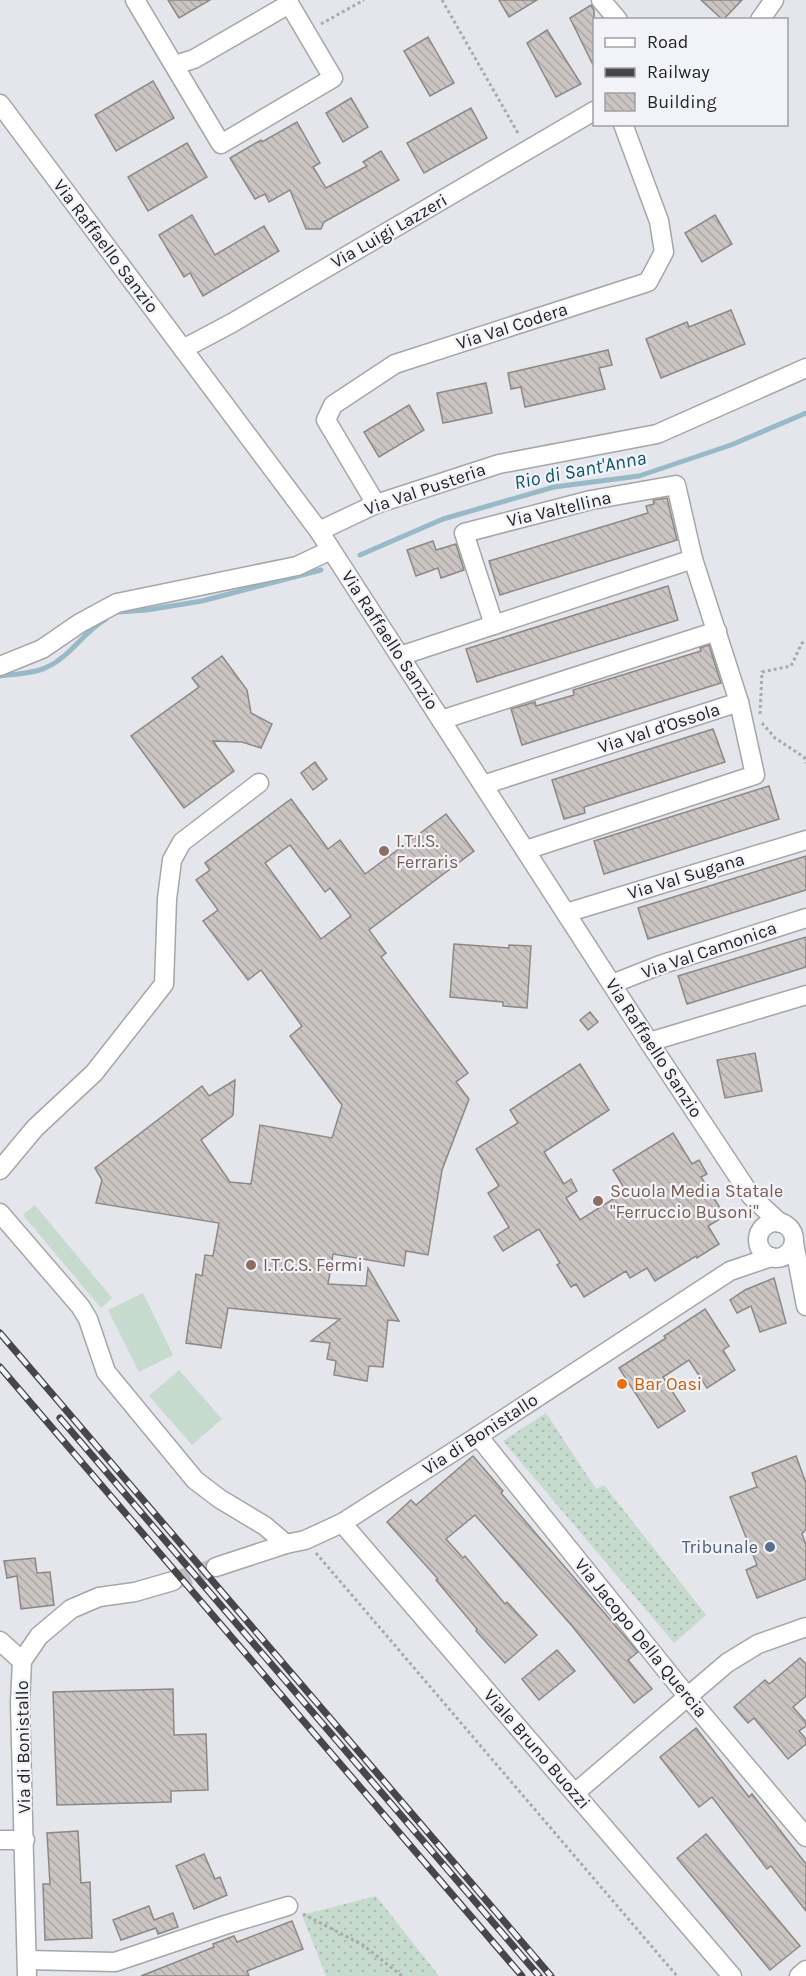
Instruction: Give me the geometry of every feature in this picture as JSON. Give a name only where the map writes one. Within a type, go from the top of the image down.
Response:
[{"type":"street","points":[[135,0],[221,144],[333,78],[288,2],[194,59],[175,65]]},
{"type":"street","points":[[601,0],[616,18]]},
{"type":"street","points":[[761,18],[774,0]]},
{"type":"street","name":"Via Raffaello Sanzio","points":[[0,104],[319,531],[751,1196],[793,1233],[804,1301]]},
{"type":"street","name":"Via Luigi Lazzeri","points":[[183,350],[593,112]]},
{"type":"street","name":"Via Val Codera","points":[[376,504],[326,420],[333,405],[394,364],[648,282],[664,252],[659,221],[624,126]]},
{"type":"street","name":"Via Val Pusteria","points":[[319,531],[376,504],[499,464],[657,434],[806,369]]},
{"type":"street","name":"Via Valtellina","points":[[494,626],[464,533],[591,500],[676,485],[693,559],[739,702]]},
{"type":"street","points":[[0,666],[42,649],[80,623],[117,603],[297,566],[332,550]]},
{"type":"street","points":[[400,656],[693,559]]},
{"type":"street","points":[[441,720],[717,631]]},
{"type":"street","name":"Via Val d'Ossola","points":[[483,785],[739,702],[755,775],[525,850]]},
{"type":"street","points":[[0,1170],[35,1128],[94,1073],[164,984],[167,899],[172,860],[182,842],[259,783]]},
{"type":"street","name":"Via Val Sugana","points":[[566,913],[806,840]]},
{"type":"street","name":"Via Val Camonica","points":[[612,984],[660,965],[806,918]]},
{"type":"street","points":[[649,1042],[806,995]]},
{"type":"street","name":"Via Raffaello Sanzio","points":[[751,1196],[760,1233],[760,1246],[775,1257],[804,1301]]},
{"type":"street","points":[[0,1213],[80,1306],[88,1319],[106,1372],[195,1480],[220,1499],[265,1526],[286,1544]]},
{"type":"street","points":[[760,1233],[769,1224],[780,1222]]},
{"type":"street","name":"Via di Bonistallo","points":[[730,1271],[760,1233]]},
{"type":"street","points":[[775,1257],[789,1252],[794,1243]]},
{"type":"street","name":"Via di Bonistallo","points":[[216,1567],[305,1540],[342,1523],[730,1271],[775,1257]]},
{"type":"street","name":"Via Jacopo Della Quercia","points":[[478,1436],[687,1696],[806,1837]]},
{"type":"street","name":"Viale Bruno Buozzi","points":[[342,1523],[732,1976]]},
{"type":"street","name":"Via di Bonistallo","points":[[27,1968],[20,1702],[22,1661],[39,1636],[71,1609],[99,1597],[135,1592],[173,1581]]},
{"type":"street","points":[[575,1793],[687,1696],[742,1653],[806,1627]]},
{"type":"street","points":[[0,1641],[22,1661]]},
{"type":"street","points":[[0,1840],[25,1840]]},
{"type":"street","points":[[27,1968],[115,1962],[288,1906]]},
{"type":"street","points":[[799,1976],[806,1970]]},
{"type":"path","points":[[319,25],[364,0]]},
{"type":"path","points":[[442,0],[527,150]]},
{"type":"path","points":[[806,641],[802,643],[791,666],[762,672],[760,721],[775,738],[804,757],[806,763]]},
{"type":"path","points":[[305,1540],[677,1976]]},
{"type":"path","points":[[288,1906],[363,1945],[402,1976]]},
{"type":"green space","points":[[35,1205],[112,1298],[101,1308],[23,1215]]},
{"type":"green space","points":[[143,1293],[173,1355],[139,1372],[108,1310]]},
{"type":"green space","points":[[179,1370],[222,1419],[192,1445],[149,1396]]},
{"type":"green space","points":[[546,1413],[596,1489],[604,1485],[706,1615],[674,1643],[503,1441]]},
{"type":"green space","points":[[376,1896],[439,1976],[326,1976],[302,1915]]},
{"type":"building","points":[[168,0],[210,0],[179,18]]},
{"type":"building","points":[[499,0],[537,0],[509,17]]},
{"type":"building","points":[[701,0],[742,0],[725,18],[721,18]]},
{"type":"building","points":[[591,5],[594,10],[593,65],[570,18]]},
{"type":"building","points":[[547,30],[581,84],[556,97],[527,43]]},
{"type":"building","points":[[428,37],[454,83],[430,96],[404,51]]},
{"type":"building","points":[[153,81],[174,118],[116,151],[95,115]]},
{"type":"building","points":[[351,98],[368,127],[343,142],[326,113]]},
{"type":"building","points":[[471,108],[487,138],[424,173],[407,143]]},
{"type":"building","points":[[297,122],[320,163],[313,167],[326,188],[367,166],[363,162],[381,151],[399,180],[324,222],[321,229],[306,229],[290,190],[269,202],[265,194],[255,199],[230,158]]},
{"type":"building","points":[[187,143],[207,177],[148,211],[128,177]]},
{"type":"building","points":[[192,215],[215,255],[264,226],[279,251],[203,296],[190,273],[184,277],[159,235]]},
{"type":"building","points":[[715,215],[732,244],[702,262],[685,233]]},
{"type":"building","points":[[731,310],[745,344],[661,378],[646,339],[687,322],[689,327]]},
{"type":"building","points":[[608,350],[612,365],[599,368],[605,389],[525,407],[521,387],[511,389],[508,373]]},
{"type":"building","points":[[486,383],[492,413],[443,423],[437,393]]},
{"type":"building","points":[[409,405],[424,430],[379,457],[364,432]]},
{"type":"building","points":[[667,498],[677,540],[500,595],[489,561],[648,513],[646,506],[654,504],[653,500]]},
{"type":"building","points":[[433,541],[436,550],[456,544],[464,570],[441,578],[438,568],[416,576],[407,550]]},
{"type":"building","points":[[668,586],[678,620],[477,682],[466,649]]},
{"type":"building","points":[[709,645],[721,683],[522,745],[511,709],[535,702],[536,706],[574,695],[573,690],[701,651],[700,648]]},
{"type":"building","points":[[222,656],[247,690],[251,713],[272,724],[261,748],[242,742],[213,741],[234,771],[184,808],[131,736],[199,687],[192,678]]},
{"type":"building","points":[[713,729],[725,762],[584,807],[585,813],[564,819],[552,780]]},
{"type":"building","points":[[315,762],[327,779],[313,790],[301,773]]},
{"type":"building","points":[[769,786],[779,819],[604,874],[594,841]]},
{"type":"building","points":[[291,799],[328,849],[340,840],[365,874],[446,814],[474,851],[369,930],[386,953],[381,957],[468,1073],[456,1082],[469,1099],[442,1170],[428,1255],[406,1251],[404,1266],[333,1254],[328,1284],[366,1286],[368,1268],[399,1321],[388,1320],[383,1367],[369,1366],[367,1381],[334,1375],[336,1361],[327,1359],[330,1343],[311,1341],[340,1319],[228,1308],[221,1348],[186,1343],[196,1274],[202,1276],[205,1255],[213,1256],[219,1223],[96,1203],[102,1180],[95,1168],[202,1086],[209,1096],[235,1080],[233,1115],[201,1140],[230,1182],[251,1184],[260,1125],[332,1138],[342,1105],[290,1036],[302,1026],[261,970],[248,980],[203,921],[218,910],[196,880],[210,870],[205,863]],"holes":[[[290,845],[325,892],[330,888],[351,916],[321,939],[265,863]]]},
{"type":"building","points":[[806,856],[806,890],[648,939],[638,908]]},
{"type":"building","points":[[806,937],[806,967],[687,1004],[678,976]]},
{"type":"building","points":[[454,944],[509,948],[509,945],[531,946],[527,1008],[503,1006],[503,1002],[450,997]]},
{"type":"building","points":[[590,1012],[598,1022],[588,1030],[580,1020]]},
{"type":"building","points":[[755,1053],[762,1091],[725,1098],[717,1060]]},
{"type":"building","points":[[580,1064],[609,1110],[544,1152],[564,1184],[571,1179],[577,1191],[566,1198],[580,1220],[626,1191],[613,1170],[673,1133],[692,1164],[699,1160],[707,1174],[701,1177],[725,1216],[708,1226],[719,1244],[697,1258],[696,1256],[655,1281],[647,1268],[630,1278],[626,1271],[584,1297],[576,1284],[571,1287],[557,1265],[560,1263],[539,1229],[503,1251],[494,1237],[509,1227],[488,1193],[499,1186],[476,1149],[518,1123],[510,1110]]},
{"type":"building","points":[[774,1278],[786,1323],[760,1332],[751,1306],[737,1313],[730,1300],[745,1290]]},
{"type":"building","points":[[705,1309],[729,1346],[723,1350],[735,1370],[707,1388],[689,1360],[663,1377],[685,1411],[658,1428],[619,1368],[666,1338],[664,1336]]},
{"type":"building","points":[[473,1456],[503,1491],[501,1493],[638,1652],[628,1660],[652,1689],[634,1703],[572,1626],[475,1515],[446,1539],[463,1558],[465,1556],[505,1604],[507,1602],[537,1635],[505,1663],[476,1631],[477,1629],[436,1580],[438,1579],[387,1522],[411,1500],[416,1505]]},
{"type":"building","points":[[796,1456],[806,1483],[806,1529],[802,1534],[806,1545],[806,1579],[757,1598],[746,1570],[757,1565],[730,1497],[757,1487],[752,1473]]},
{"type":"building","points":[[35,1558],[37,1573],[50,1572],[54,1605],[21,1609],[17,1576],[7,1578],[4,1561]]},
{"type":"building","points":[[557,1650],[575,1671],[539,1700],[522,1679]]},
{"type":"building","points":[[800,1658],[806,1664],[806,1696],[793,1707],[806,1722],[806,1726],[799,1731],[806,1739],[806,1744],[788,1759],[754,1718],[748,1723],[734,1707],[765,1680],[769,1684]]},
{"type":"building","points":[[173,1689],[174,1735],[206,1734],[208,1790],[171,1791],[171,1802],[57,1805],[53,1692]]},
{"type":"building","points":[[696,1728],[749,1797],[752,1794],[806,1864],[806,1911],[771,1866],[767,1869],[712,1797],[699,1807],[660,1757]]},
{"type":"building","points":[[78,1831],[81,1883],[90,1882],[92,1938],[45,1940],[43,1884],[50,1884],[47,1833]]},
{"type":"building","points":[[706,1834],[800,1946],[770,1970],[677,1858]]},
{"type":"building","points":[[204,1854],[215,1879],[220,1877],[227,1895],[194,1909],[176,1866]]},
{"type":"building","points":[[149,1906],[154,1920],[173,1913],[178,1927],[158,1934],[156,1928],[121,1940],[113,1920]]},
{"type":"building","points":[[292,1921],[303,1949],[247,1971],[249,1976],[141,1976],[214,1947],[213,1944],[234,1936],[237,1942]]},
{"type":"waterway","name":"Rio di Sant'Anna","points":[[360,555],[443,519],[554,487],[639,476],[731,445],[806,413]]},
{"type":"waterway","name":"Rio di Sant'Anna","points":[[119,612],[202,601],[321,570]]},
{"type":"waterway","name":"Rio di Sant'Anna","points":[[0,676],[36,671],[55,663],[106,619]]},
{"type":"tunnel","points":[[173,1581],[216,1567]]},
{"type":"railway","points":[[0,1333],[551,1976]]},
{"type":"railway","points":[[0,1367],[522,1976]]},
{"type":"railway","points":[[60,1418],[539,1976]]},
{"type":"place","name":"I.T.I.S. Ferraris","points":[[384,851]]},
{"type":"place","name":"Scuola Media Statale \"Ferruccio Busoni\"","points":[[598,1201]]},
{"type":"place","name":"I.T.C.S. Fermi","points":[[251,1265]]},
{"type":"place","name":"Bar Oasi","points":[[622,1384]]},
{"type":"place","name":"Tribunale","points":[[770,1547]]}]
